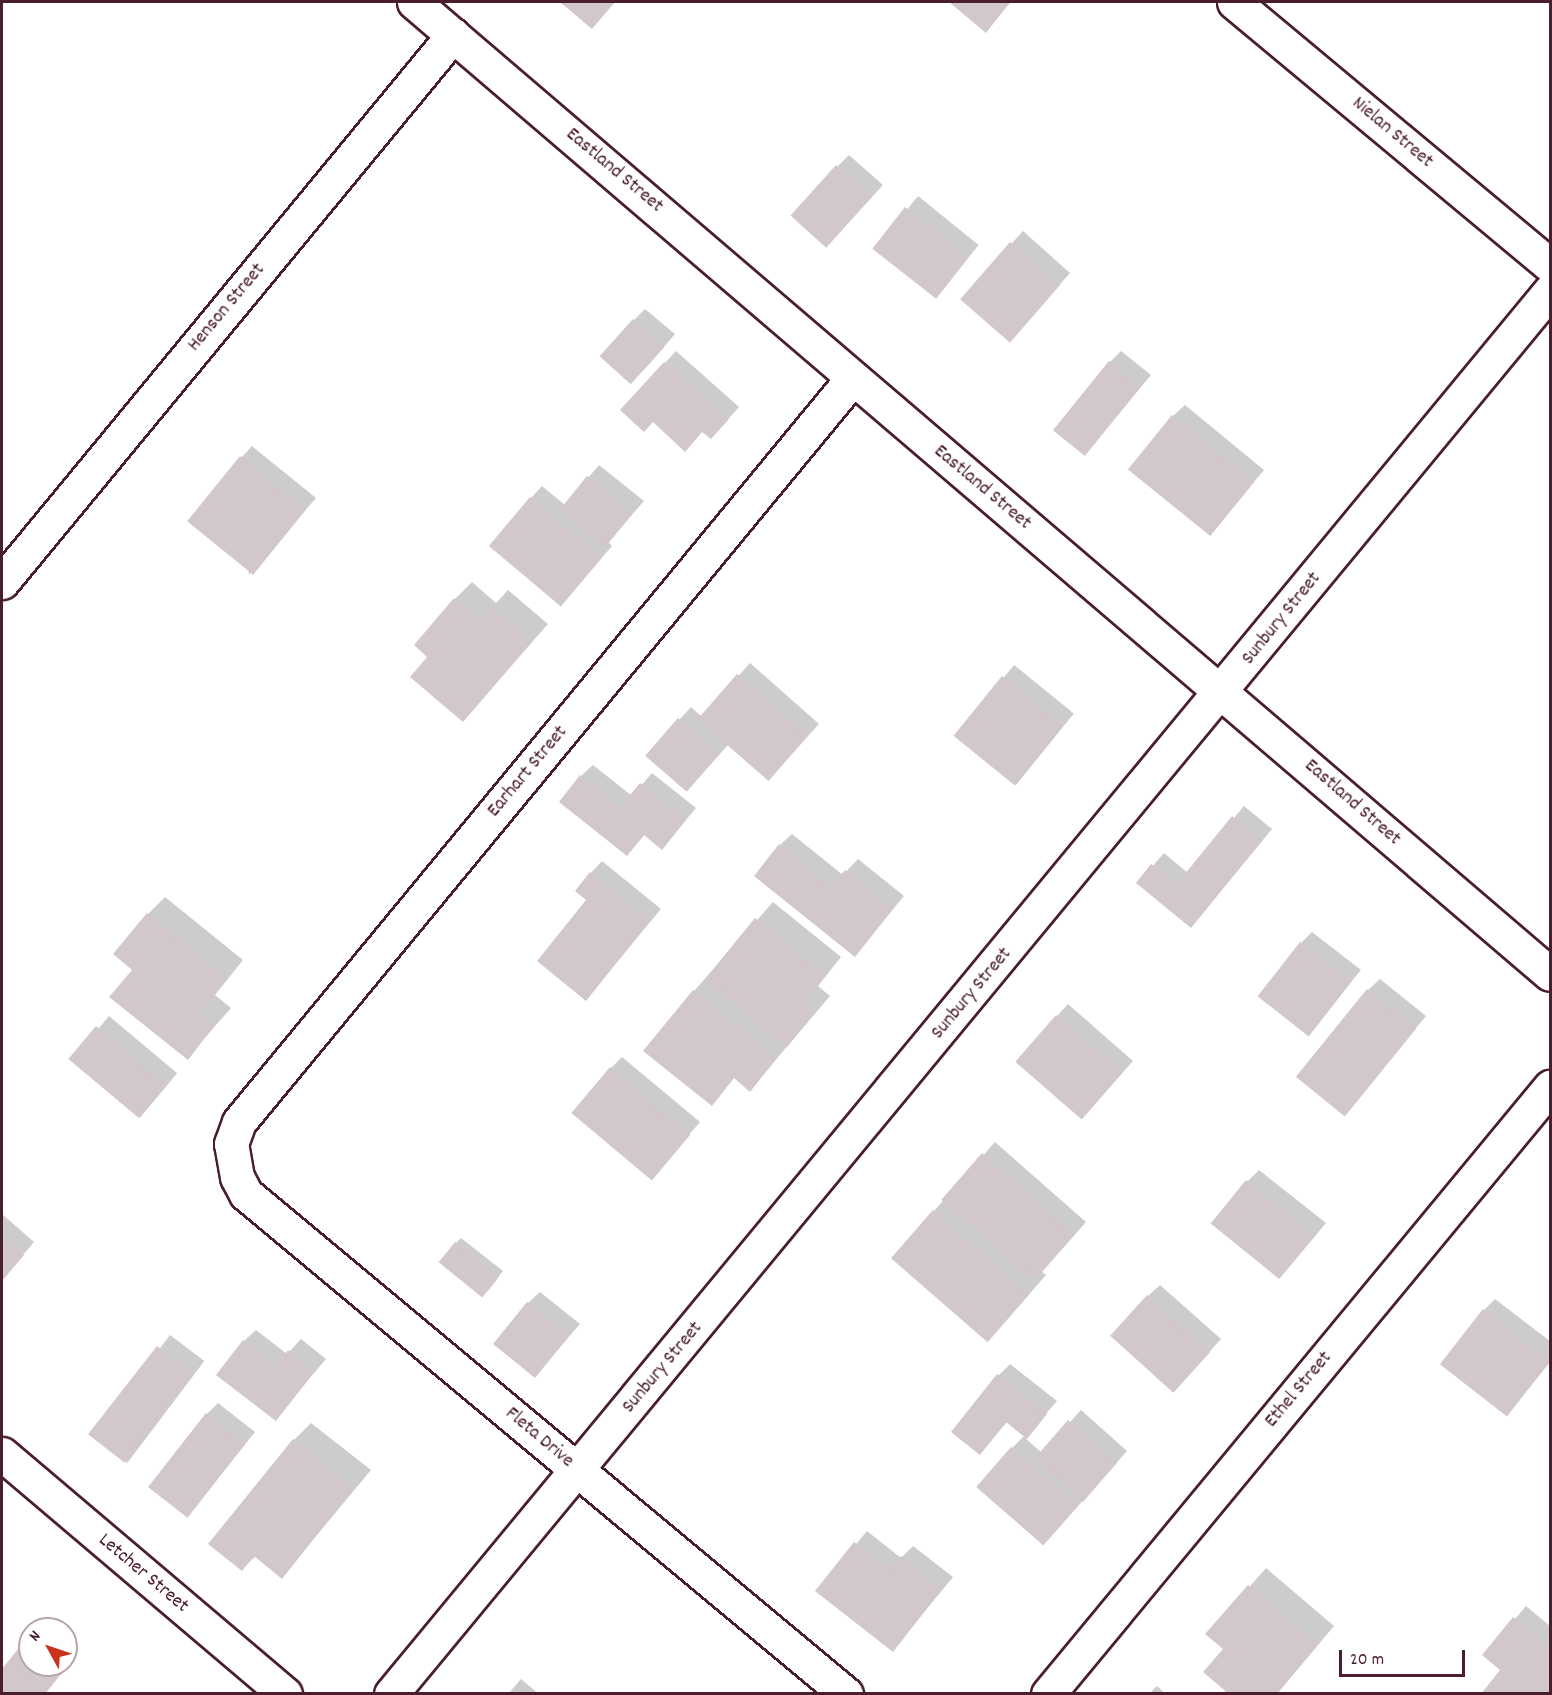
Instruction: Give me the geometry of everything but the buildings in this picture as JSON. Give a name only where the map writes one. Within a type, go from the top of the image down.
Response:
[{"type":"street","name":"Eastland Street","points":[[414,2],[698,242],[852,379],[1551,974]]},
{"type":"street","name":"Nielan Street","points":[[1234,2],[1551,265]]},
{"type":"street","name":"Henson Street","points":[[2,582],[453,35]]},
{"type":"street","name":"Sunbury Street","points":[[392,1694],[1551,291]]},
{"type":"street","name":"Earhart Street","points":[[237,1177],[231,1144],[239,1122],[852,379]]},
{"type":"street","name":"Ethel Street","points":[[1048,1694],[1551,1087]]},
{"type":"street","name":"Fleta Drive","points":[[237,1177],[246,1194],[846,1694]]},
{"type":"street","name":"Letcher Street","points":[[2,1454],[285,1694]]}]
